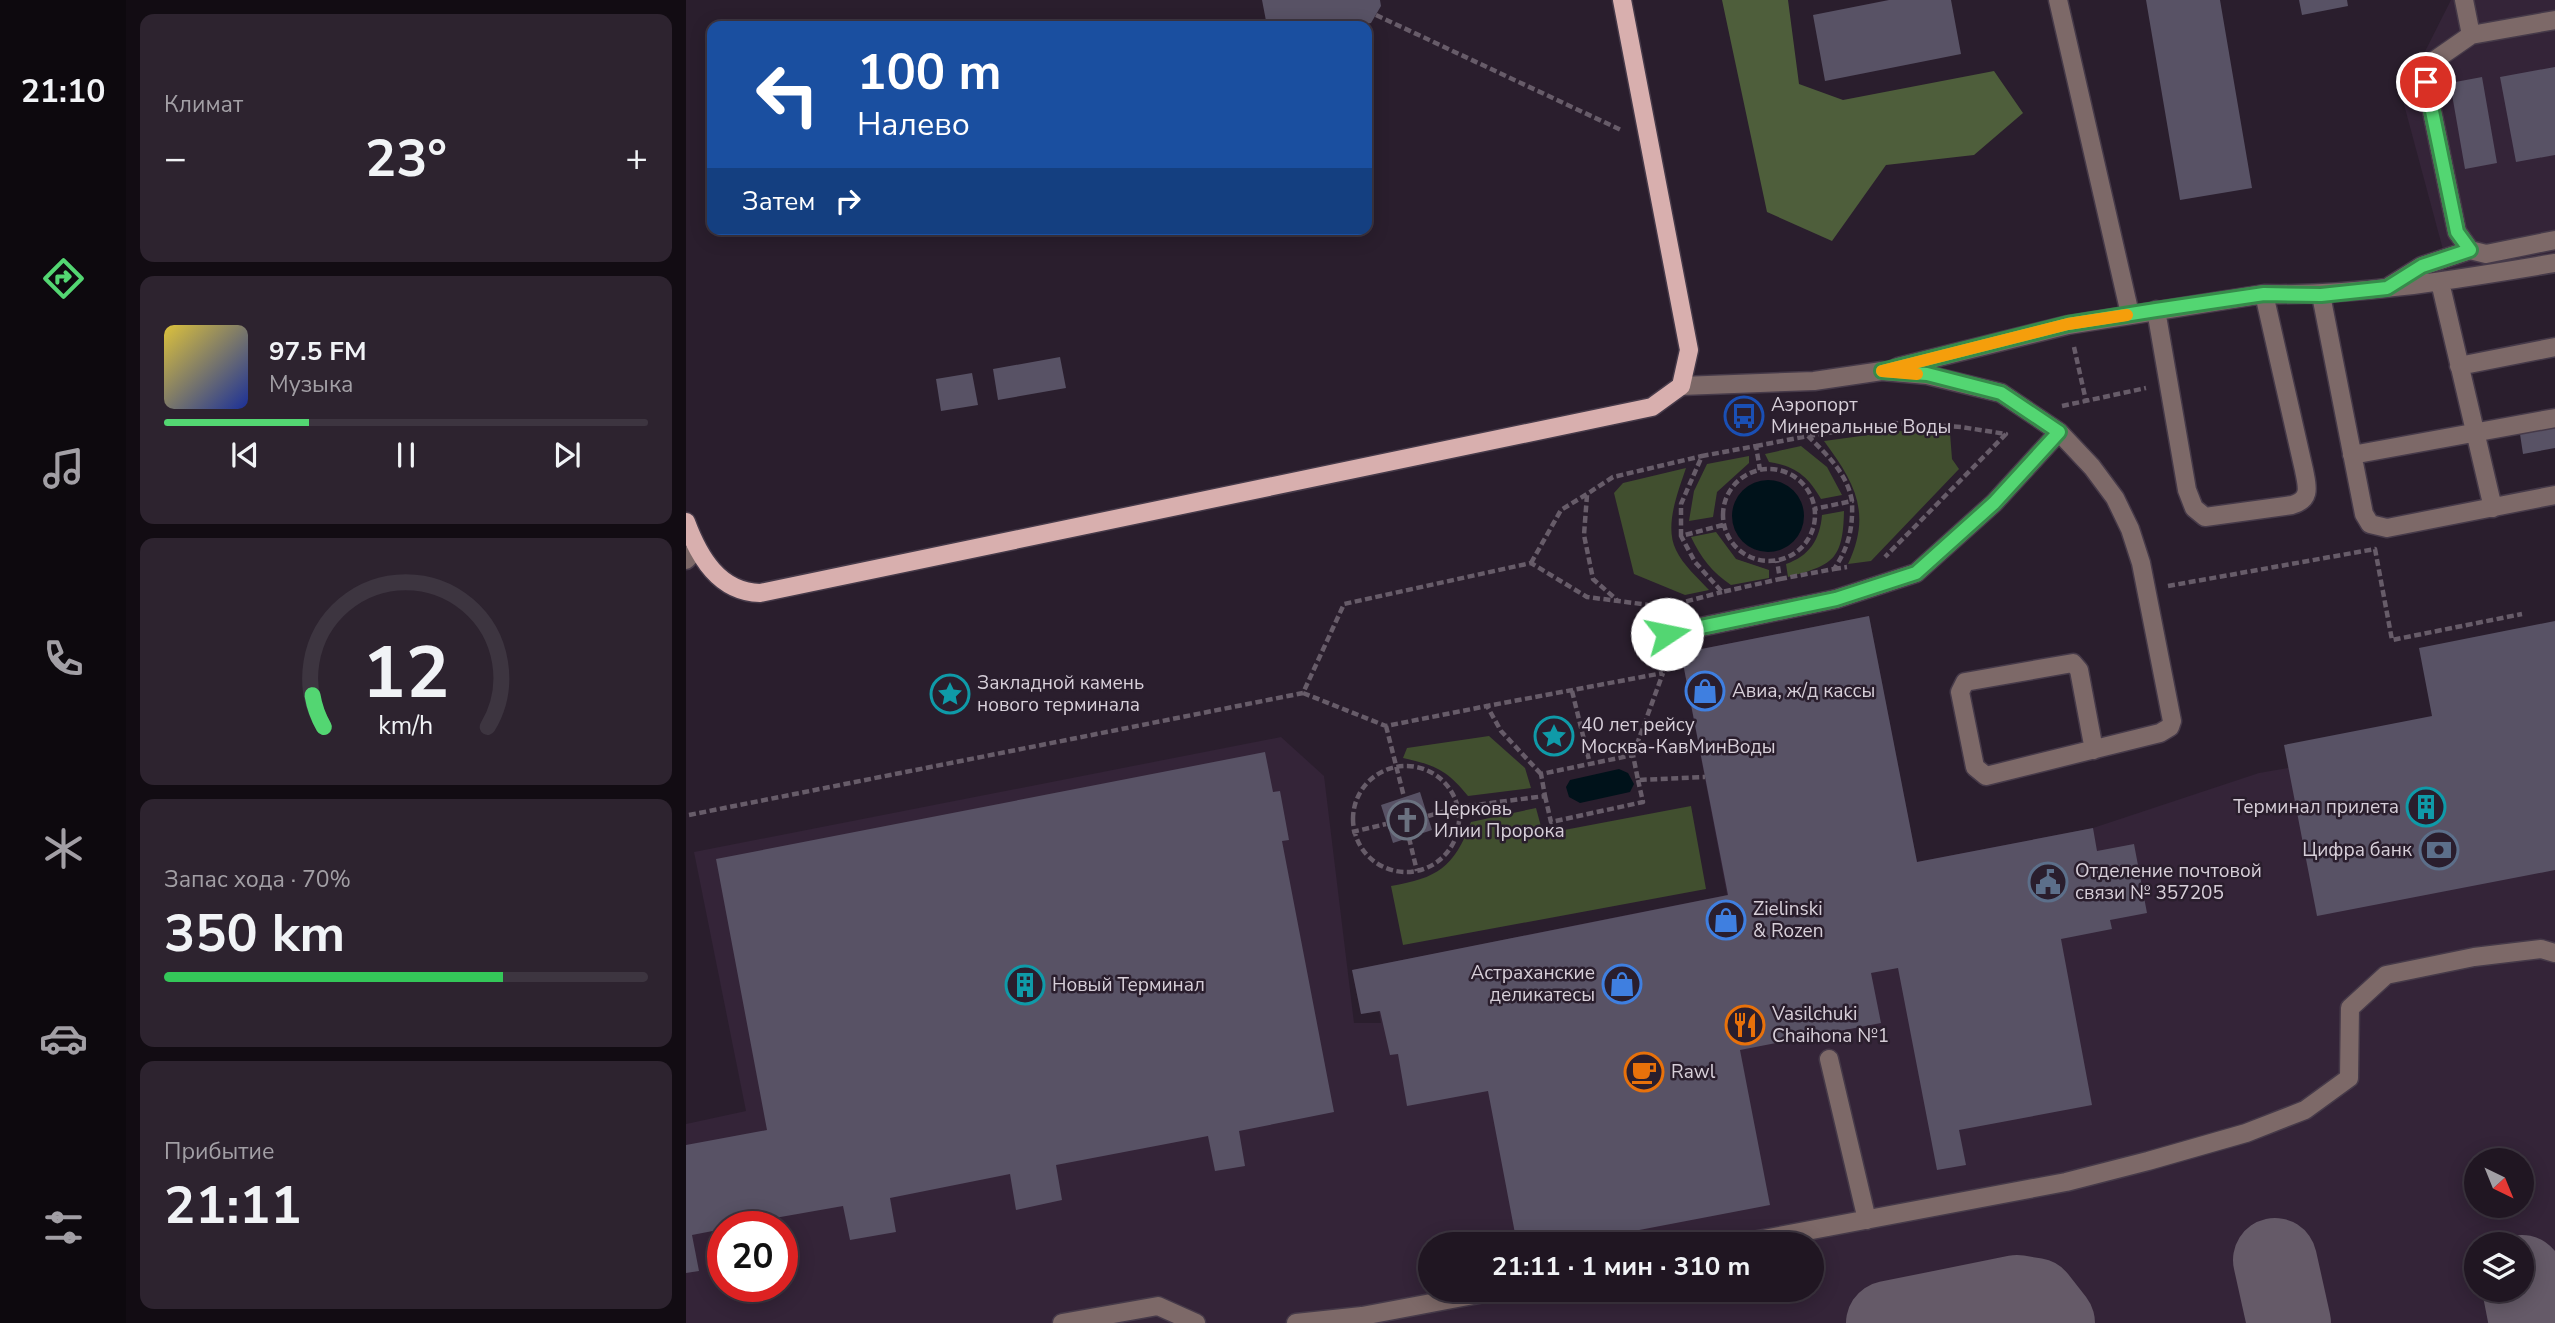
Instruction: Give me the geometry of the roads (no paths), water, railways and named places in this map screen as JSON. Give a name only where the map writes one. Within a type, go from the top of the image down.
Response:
[{"type":"main road","points":[[686,522],[691,555],[733,589],[760,593],[1652,407],[1681,386],[1688,368],[1688,331],[1622,0]]},
{"type":"lane","points":[[2058,0],[2130,314]]},
{"type":"lane","points":[[2464,0],[2471,35]]},
{"type":"lane","points":[[2470,250],[2457,232],[2426,82],[2435,60],[2471,35],[2555,20]]},
{"type":"lane","points":[[2387,288],[2422,266],[2470,250],[2486,254],[2555,240]]},
{"type":"lane","points":[[1681,386],[1814,381],[1882,371],[2068,324],[2130,314],[2264,294],[2321,295],[2440,282],[2555,263]]},
{"type":"lane","points":[[2440,282],[2473,433],[2493,508]]},
{"type":"lane","points":[[2156,310],[2189,497],[2199,514],[2205,517],[2292,505],[2304,500],[2308,491],[2264,294]]},
{"type":"lane","points":[[2321,295],[2364,514],[2377,527],[2387,528],[2555,495]]},
{"type":"lane","points":[[2459,366],[2555,347]]},
{"type":"lane","points":[[1882,371],[1927,374],[2001,393],[2059,432],[2092,467],[2115,498],[2130,530],[2147,590],[2172,721],[2170,727],[2160,733],[2094,750],[1982,775],[1975,767],[1960,688],[1970,681],[2069,662],[2075,664],[2079,670],[2094,750]]},
{"type":"lane","points":[[2351,455],[2555,418]]},
{"type":"lane","points":[[1667,634],[1836,599],[1916,573],[1994,503],[2059,432]]},
{"type":"lane","points":[[1802,1232],[2077,1179],[2246,1133],[2294,1115],[2349,1078],[2350,1008],[2386,975],[2474,957],[2550,949]]},
{"type":"lane","points":[[1829,1059],[1867,1220]]},
{"type":"lane","points":[[1296,1323],[1362,1316],[1436,1302]]},
{"type":"lane","points":[[1062,1323],[1158,1306],[1196,1323]]},
{"type":"place","name":"Аэропорт Минеральные Воды","points":[[1744,416]]},
{"type":"place","name":"Авиа, ж/д кассы","points":[[1705,691]]},
{"type":"place","name":"Закладной камень нового терминала","points":[[950,694]]},
{"type":"place","name":"40 лет рейсу Москва-КавМинВоды","points":[[1554,736]]},
{"type":"place","name":"Терминал прилета","points":[[2426,807]]},
{"type":"place","name":"Церковь Илии Пророка","points":[[1407,820]]},
{"type":"place","name":"Цифра банк","points":[[2439,850]]},
{"type":"place","name":"Отделение почтовой связи № 357205","points":[[2048,882]]},
{"type":"place","name":"Zielinski & Rozen","points":[[1726,920]]},
{"type":"place","name":"Астраханские деликатесы","points":[[1622,984]]},
{"type":"place","name":"Новый Терминал","points":[[1025,985]]},
{"type":"place","name":"Vasilchuki Chaihona №1","points":[[1745,1025]]},
{"type":"place","name":"Rawl","points":[[1644,1072]]}]
